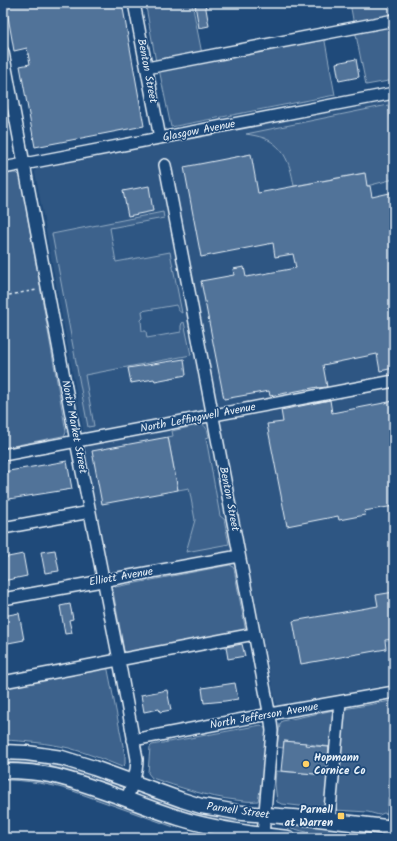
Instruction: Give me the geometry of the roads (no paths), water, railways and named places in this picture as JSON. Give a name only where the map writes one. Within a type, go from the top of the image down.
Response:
[{"type":"main road","points":[[3,752],[27,753],[62,758],[133,782]]},
{"type":"main road","points":[[3,771],[33,772],[54,776],[87,785],[126,800]]},
{"type":"main road","name":"Parnell Street","points":[[133,782],[182,800],[220,810],[329,820],[393,831]]},
{"type":"main road","name":"Parnell Street","points":[[126,800],[181,819],[207,826],[288,838]]},
{"type":"street","name":"Benton Street","points":[[134,3],[160,138]]},
{"type":"street","points":[[147,68],[394,20]]},
{"type":"street","name":"North Market Street","points":[[3,52],[133,740],[137,765],[133,782],[126,800]]},
{"type":"street","name":"Glasgow Avenue","points":[[3,168],[394,93]]},
{"type":"street","name":"Benton Street","points":[[165,165],[270,714],[272,731],[263,835]]},
{"type":"street","name":"North Leffingwell Avenue","points":[[3,455],[394,381]]},
{"type":"street","points":[[3,528],[90,512]]},
{"type":"street","name":"Elliott Avenue","points":[[3,599],[239,556]]},
{"type":"street","points":[[3,682],[254,634]]},
{"type":"street","name":"North Jefferson Avenue","points":[[133,740],[394,692]]},
{"type":"street","points":[[329,820],[340,702]]},
{"type":"street","points":[[393,831],[394,813]]},
{"type":"place","name":"Hopmann Cornice Co","points":[[306,764]]},
{"type":"place","name":"Parnell at Warren","points":[[341,816]]}]
